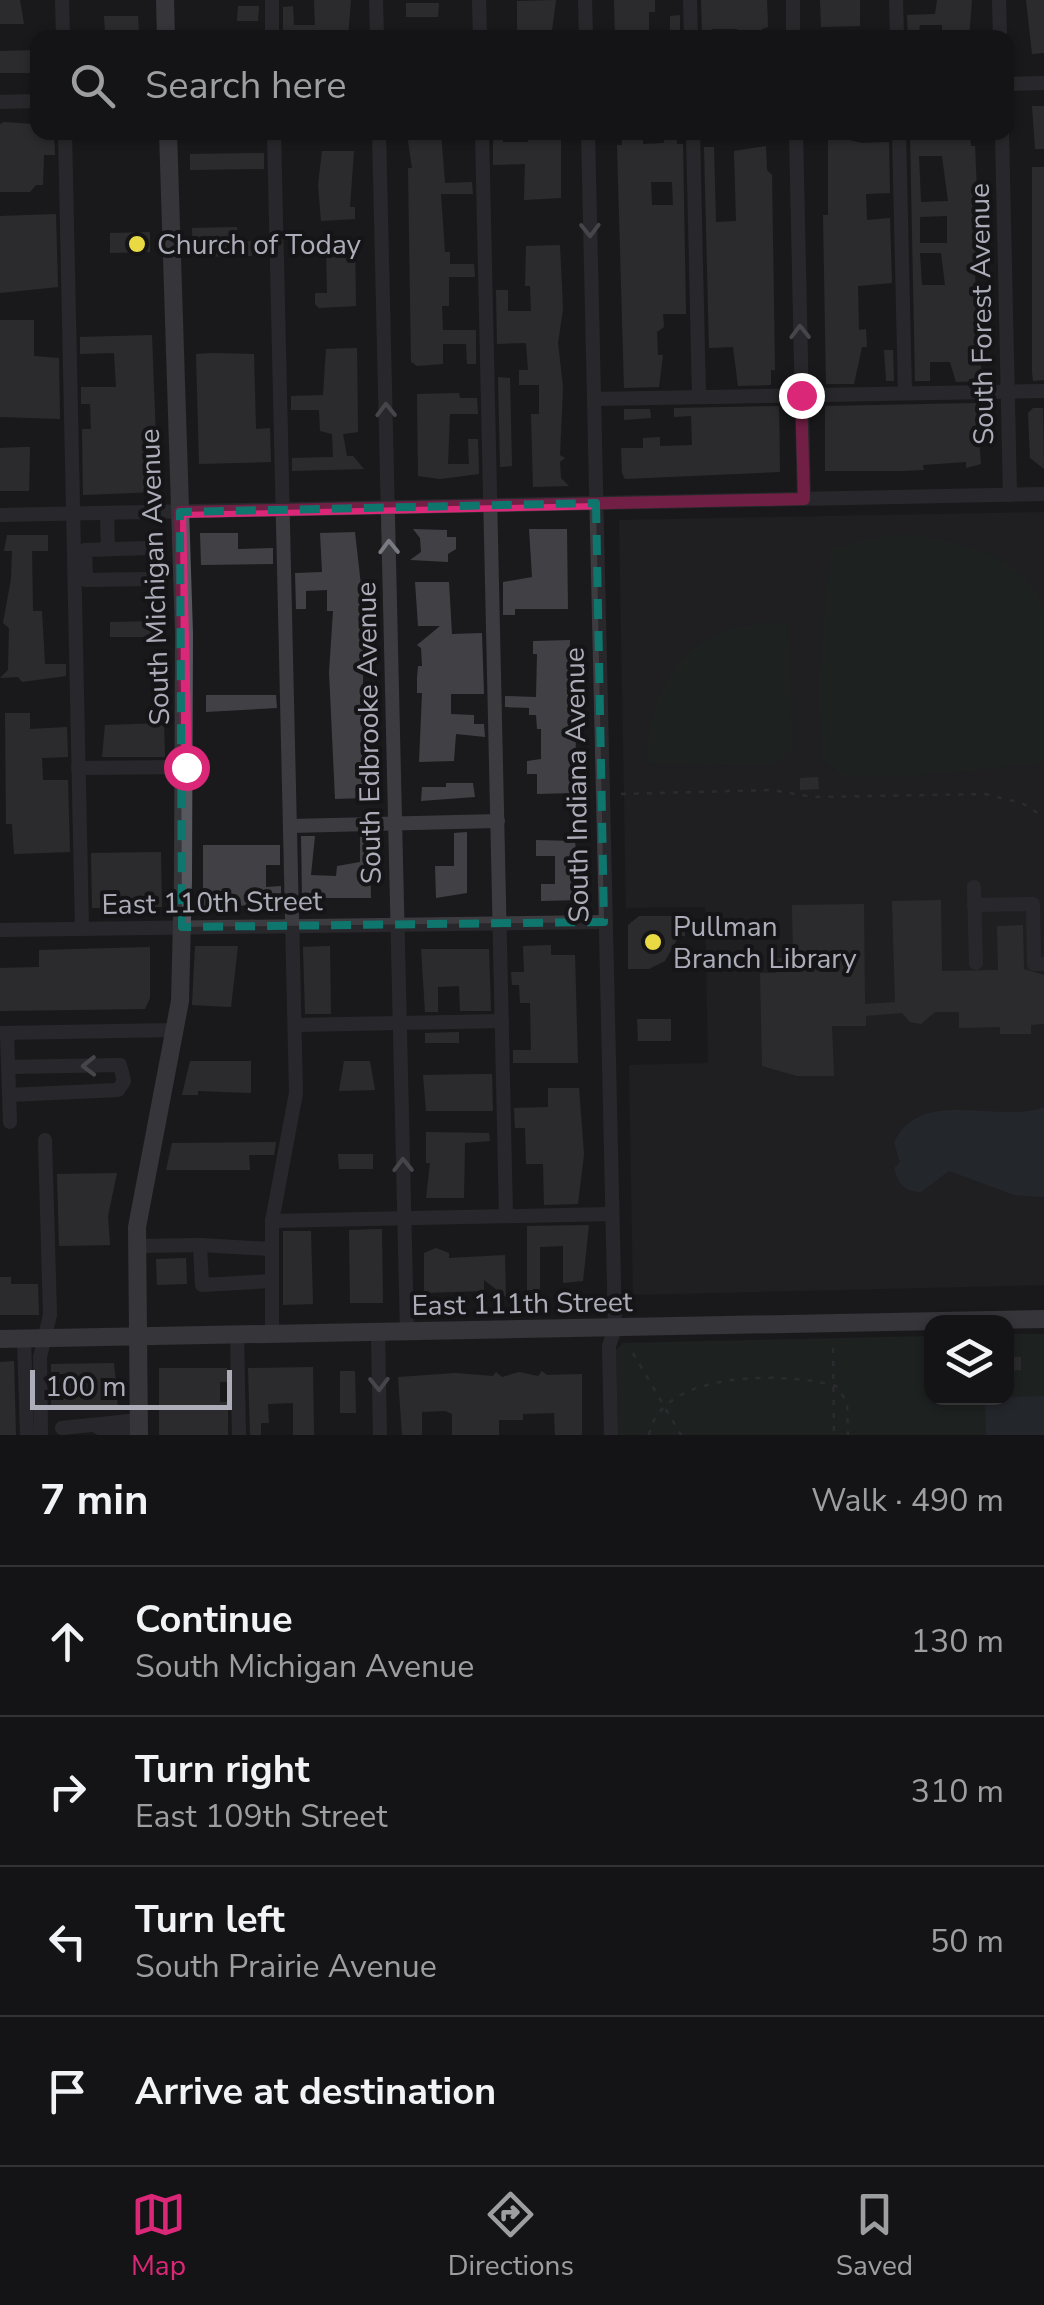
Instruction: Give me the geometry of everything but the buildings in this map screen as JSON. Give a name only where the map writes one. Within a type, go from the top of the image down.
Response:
[{"type":"main road","points":[[165,0],[166,30]]},
{"type":"main road","name":"South Michigan Avenue","points":[[139,1429],[140,1198],[176,1030],[186,767],[168,140]]},
{"type":"main road","name":"East 111th Street","points":[[0,1339],[1044,1319]]},
{"type":"street","points":[[62,0],[63,30]]},
{"type":"street","points":[[272,0],[272,30]]},
{"type":"street","points":[[376,0],[377,30]]},
{"type":"street","points":[[479,0],[480,30]]},
{"type":"street","points":[[586,0],[586,30]]},
{"type":"street","points":[[690,0],[691,30]]},
{"type":"street","points":[[792,0],[793,30]]},
{"type":"street","points":[[896,0],[897,30]]},
{"type":"street","points":[[999,0],[1000,30]]},
{"type":"street","points":[[1014,84],[1044,83]]},
{"type":"street","points":[[0,102],[30,101]]},
{"type":"street","points":[[65,140],[82,928]]},
{"type":"street","points":[[272,1334],[272,1221],[296,1093],[274,140]]},
{"type":"street","name":"South Edbrooke Avenue","points":[[379,140],[407,1332]]},
{"type":"street","points":[[482,140],[506,1216]]},
{"type":"street","name":"South Indiana Avenue","points":[[588,140],[615,1328],[609,1346],[611,1435]]},
{"type":"street","points":[[693,140],[699,397]]},
{"type":"street","points":[[796,140],[804,499]]},
{"type":"street","points":[[899,140],[905,393]]},
{"type":"street","name":"South Forest Avenue","points":[[1002,140],[1010,495]]},
{"type":"street","points":[[594,399],[1044,391]]},
{"type":"street","points":[[0,515],[1044,494]]},
{"type":"street","points":[[108,513],[108,549]]},
{"type":"street","points":[[147,579],[86,580],[85,550],[148,548]]},
{"type":"street","points":[[78,768],[186,767]]},
{"type":"street","points":[[290,826],[498,822]]},
{"type":"street","points":[[974,888],[976,964]]},
{"type":"street","points":[[974,905],[1033,904],[1034,964],[1044,964]]},
{"type":"street","name":"East 110th Street","points":[[0,930],[604,922]]},
{"type":"street","points":[[295,1025],[502,1020]]},
{"type":"street","points":[[10,1122],[3,1033],[176,1030]]},
{"type":"street","points":[[8,1067],[120,1065],[124,1081],[118,1090],[9,1095]]},
{"type":"street","points":[[41,1435],[40,1357],[50,1315],[45,1140]]},
{"type":"street","points":[[272,1221],[612,1214]]},
{"type":"street","points":[[200,1245],[202,1285],[272,1281]]},
{"type":"street","points":[[137,1246],[271,1250]]},
{"type":"street","points":[[378,1333],[380,1435]]},
{"type":"street","points":[[237,1335],[239,1435]]},
{"type":"street","points":[[24,1339],[27,1435]]},
{"type":"street","points":[[62,1428],[98,1427],[105,1422],[139,1429]]},
{"type":"path","points":[[621,794],[772,790],[813,797],[986,794],[1022,803],[1044,817]]},
{"type":"path","points":[[832,1348],[834,1435]]},
{"type":"path","points":[[632,1353],[681,1435]]},
{"type":"path","points":[[649,1435],[656,1414],[718,1379],[833,1384],[846,1397],[848,1435]]},
{"type":"highlighted area","points":[[596,503],[604,922],[182,927],[180,512]]},
{"type":"shaded area","points":[[1044,512],[1044,1285],[633,1295],[629,1065],[708,1063],[705,907],[626,908],[619,520]]},
{"type":"shaded area","points":[[885,535],[930,538],[980,551],[1023,576],[1037,594],[1044,616],[1044,763],[912,776],[843,776],[821,758],[819,679],[831,548]]},
{"type":"shaded area","points":[[766,622],[787,623],[793,747],[775,765],[646,763],[655,709],[676,667],[692,650],[713,637]]},
{"type":"shaded area","points":[[1044,1107],[1044,1197],[1014,1195],[949,1171],[921,1192],[906,1188],[898,1178],[894,1168],[900,1162],[894,1143],[906,1126],[922,1115]]},
{"type":"shaded area","points":[[1014,1334],[1044,1334],[1044,1435],[618,1435],[616,1350],[623,1343],[924,1336],[924,1405],[1014,1405]]},
{"type":"shaded area","points":[[1044,1396],[1044,1435],[986,1435],[985,1405],[1014,1405],[1014,1397]]},
{"type":"place","name":"Church of Today","points":[[137,244]]},
{"type":"place","name":"Pullman Branch Library","points":[[653,942]]},
{"type":"route","points":[[186,767],[180,512],[804,499],[801,395]]}]
